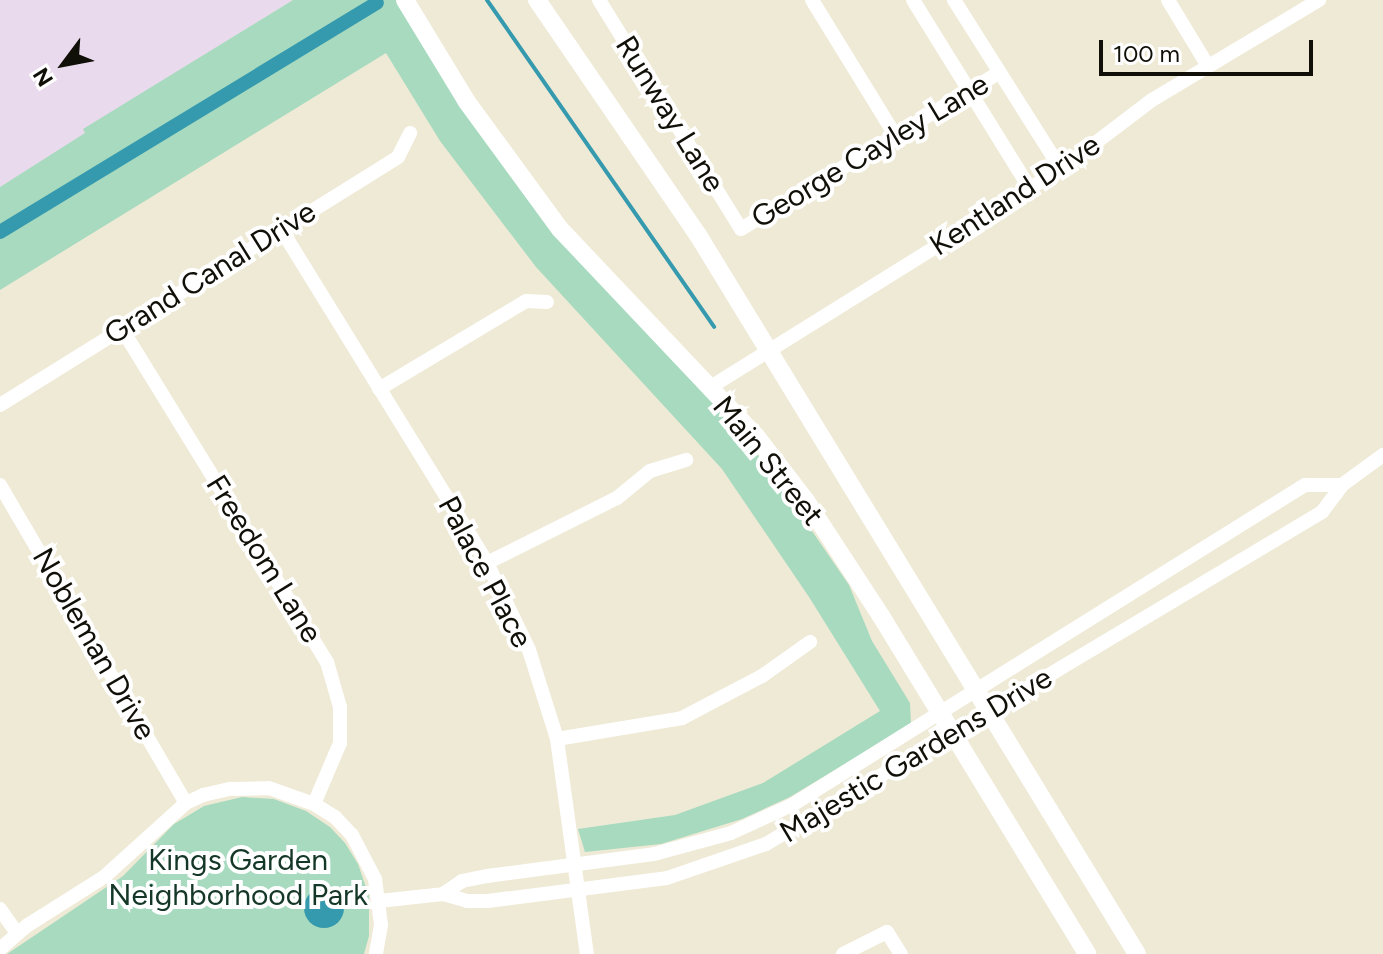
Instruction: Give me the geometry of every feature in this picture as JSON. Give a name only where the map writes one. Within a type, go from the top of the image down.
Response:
[{"type":"main road","name":"Main Street","points":[[405,0],[467,102],[560,229],[756,436],[806,501],[940,712],[1087,954]]},
{"type":"main road","name":"Main Street","points":[[537,0],[698,235],[1137,954]]},
{"type":"street","name":"Runway Lane","points":[[599,0],[741,229]]},
{"type":"street","points":[[812,0],[895,135]]},
{"type":"street","points":[[913,0],[1030,189]]},
{"type":"street","points":[[954,0],[1061,169]]},
{"type":"street","points":[[1168,0],[1208,66]]},
{"type":"street","name":"Kentland Drive","points":[[709,388],[1061,169],[1147,103],[1319,0]]},
{"type":"street","name":"George Cayley Lane","points":[[741,229],[999,73]]},
{"type":"street","name":"Grand Canal Drive","points":[[0,405],[398,157],[410,133]]},
{"type":"street","name":"Palace Place","points":[[281,229],[487,563],[529,650],[557,739],[587,954]]},
{"type":"street","points":[[379,389],[526,301],[547,302]]},
{"type":"street","name":"Freedom Lane","points":[[122,329],[327,662],[340,707],[340,743],[314,804]]},
{"type":"street","name":"Majestic Gardens Drive","points":[[379,901],[443,894],[467,901],[488,901],[667,878],[766,844],[1322,512],[1342,485],[1383,455]]},
{"type":"street","points":[[487,563],[617,498],[650,471],[686,460]]},
{"type":"street","name":"Nobleman Drive","points":[[0,485],[186,803]]},
{"type":"street","name":"Majestic Gardens Drive","points":[[443,894],[462,881],[654,854],[731,833],[792,805],[1305,485],[1342,485]]},
{"type":"street","points":[[1170,569],[1185,594]]},
{"type":"street","points":[[557,739],[682,718],[762,676],[810,642]]},
{"type":"street","points":[[0,949],[17,933],[104,877],[186,803],[203,795],[230,789],[269,788],[314,804],[335,817],[352,835],[375,879],[381,925],[376,954]]},
{"type":"street","points":[[0,909],[17,933]]},
{"type":"street","points":[[843,954],[887,932],[901,954]]},
{"type":"shaded area","points":[[0,0],[293,0],[84,129],[86,133],[0,187]]},
{"type":"green space","points":[[293,0],[398,0],[474,121],[728,416],[775,477],[849,585],[872,641],[910,703],[911,724],[790,797],[742,819],[661,844],[585,852],[578,829],[675,815],[763,783],[880,711],[809,597],[722,469],[536,267],[440,141],[386,53],[0,290],[0,187],[85,133],[83,129]]},
{"type":"green space","name":"Kings Garden Neighborhood Park","points":[[242,797],[274,799],[306,811],[330,827],[345,843],[358,864],[369,896],[369,936],[364,954],[7,954],[123,876],[174,824],[204,806]]},
{"type":"water","points":[[324,888],[338,894],[344,908],[338,922],[324,928],[310,922],[304,908],[310,894]]},
{"type":"waterway","points":[[487,0],[714,327]]},
{"type":"waterway","points":[[0,232],[377,3]]}]
